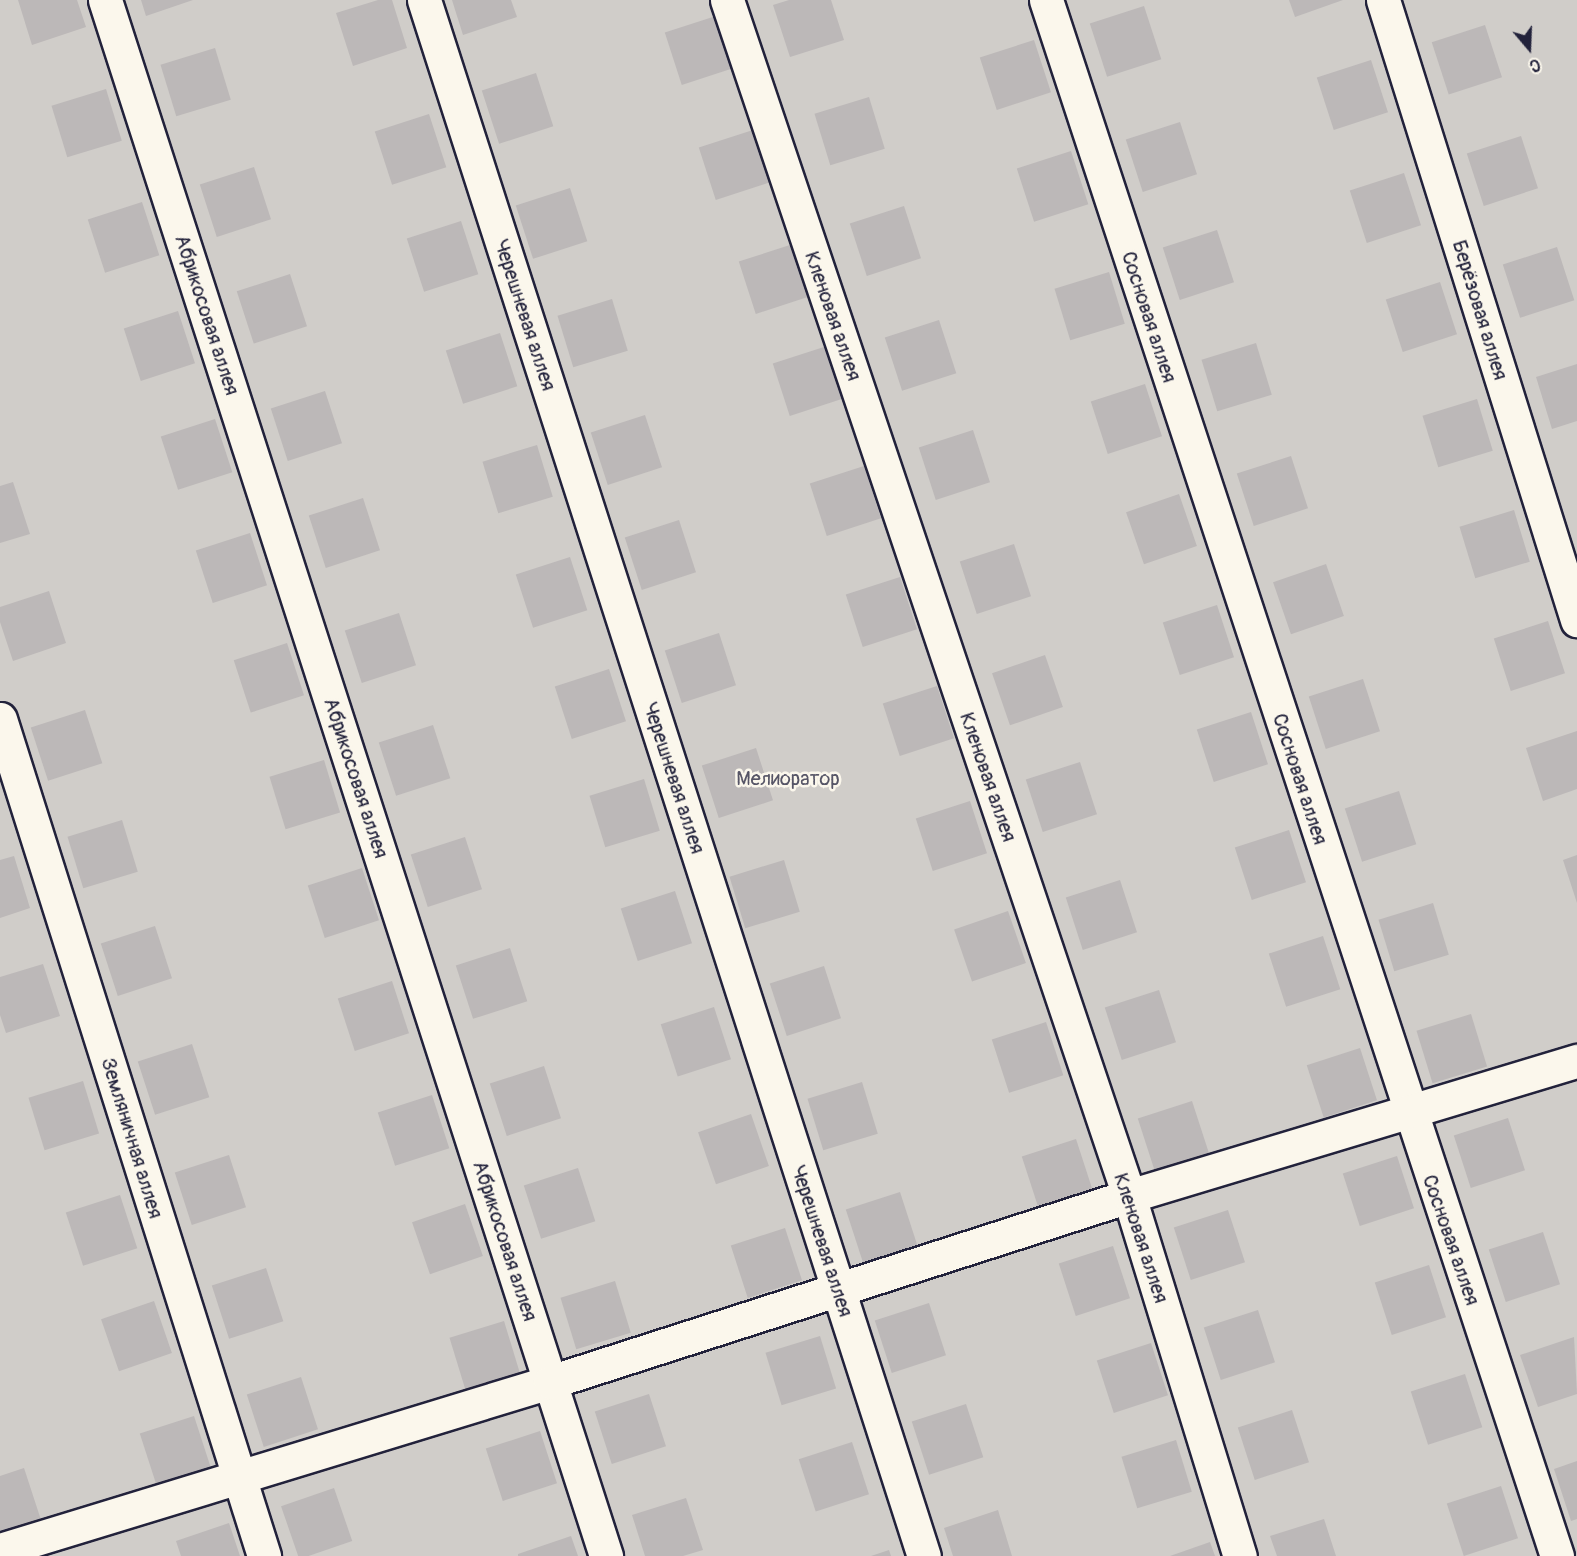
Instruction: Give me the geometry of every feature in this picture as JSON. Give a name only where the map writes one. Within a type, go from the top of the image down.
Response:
[{"type":"street","name":"Абрикосовая аллея","points":[[105,0],[606,1556]]},
{"type":"street","name":"Черешневая аллея","points":[[424,0],[924,1556]]},
{"type":"street","name":"Кленовая аллея","points":[[727,0],[1129,1196],[1240,1556]]},
{"type":"street","name":"Сосновая аллея","points":[[1046,0],[1409,1114],[1557,1556]]},
{"type":"street","name":"Берёзовая аллея","points":[[1383,0],[1577,620]]},
{"type":"street","name":"Земляничная аллея","points":[[0,719],[264,1556]]},
{"type":"street","points":[[0,1550],[550,1382],[1129,1196],[1409,1114],[1577,1060]]},
{"type":"green space","name":"Мелиоратор","points":[[0,0],[1577,0],[1577,1556],[0,1556]]},
{"type":"building","points":[[18,0],[77,0],[86,27],[32,45]]},
{"type":"building","points":[[141,0],[193,0],[146,16]]},
{"type":"building","points":[[378,0],[392,0],[407,48],[353,66],[336,13]]},
{"type":"building","points":[[452,0],[511,0],[517,17],[463,35]]},
{"type":"building","points":[[789,0],[831,0],[844,40],[790,57],[773,5]]},
{"type":"building","points":[[1289,0],[1343,0],[1295,17]]},
{"type":"building","points":[[1144,6],[1161,59],[1107,77],[1090,24]]},
{"type":"building","points":[[719,15],[736,67],[682,85],[665,33]]},
{"type":"building","points":[[1485,25],[1502,77],[1449,95],[1432,42]]},
{"type":"building","points":[[1034,40],[1051,92],[997,110],[980,58]]},
{"type":"building","points":[[215,48],[231,100],[176,116],[160,65]]},
{"type":"building","points":[[1371,60],[1388,112],[1334,130],[1317,78]]},
{"type":"building","points":[[536,73],[553,126],[499,144],[482,91]]},
{"type":"building","points":[[106,89],[122,141],[67,157],[51,106]]},
{"type":"building","points":[[869,97],[885,149],[830,165],[814,114]]},
{"type":"building","points":[[429,114],[446,167],[392,185],[375,132]]},
{"type":"building","points":[[1180,122],[1197,174],[1143,192],[1126,140]]},
{"type":"building","points":[[753,130],[770,182],[716,200],[699,148]]},
{"type":"building","points":[[1521,136],[1538,188],[1484,206],[1467,154]]},
{"type":"building","points":[[1071,151],[1088,204],[1034,222],[1017,169]]},
{"type":"building","points":[[254,167],[271,219],[217,237],[200,185]]},
{"type":"building","points":[[1404,173],[1421,225],[1367,243],[1350,191]]},
{"type":"building","points":[[570,188],[587,241],[533,259],[516,206]]},
{"type":"building","points":[[142,202],[159,255],[105,273],[88,220]]},
{"type":"building","points":[[904,206],[921,258],[867,276],[850,224]]},
{"type":"building","points":[[461,221],[478,274],[424,292],[407,239]]},
{"type":"building","points":[[1217,230],[1234,282],[1180,300],[1163,248]]},
{"type":"building","points":[[793,244],[810,296],[756,314],[739,262]]},
{"type":"building","points":[[1557,247],[1574,300],[1520,318],[1503,265]]},
{"type":"building","points":[[1109,272],[1125,324],[1070,340],[1054,289]]},
{"type":"building","points":[[290,274],[307,326],[254,344],[237,291]]},
{"type":"building","points":[[1440,282],[1457,334],[1403,352],[1386,300]]},
{"type":"building","points":[[612,299],[628,351],[573,367],[557,316]]},
{"type":"building","points":[[178,311],[195,363],[141,381],[124,329]]},
{"type":"building","points":[[939,320],[956,373],[902,391],[885,338]]},
{"type":"building","points":[[500,333],[517,386],[463,404],[446,351]]},
{"type":"building","points":[[1256,343],[1272,395],[1217,411],[1201,360]]},
{"type":"building","points":[[827,346],[844,398],[790,416],[773,364]]},
{"type":"building","points":[[1577,364],[1577,421],[1552,429],[1536,377]]},
{"type":"building","points":[[1145,384],[1162,436],[1108,454],[1091,402]]},
{"type":"building","points":[[325,391],[342,443],[288,461],[271,409]]},
{"type":"building","points":[[1477,399],[1493,451],[1438,467],[1422,416]]},
{"type":"building","points":[[645,415],[662,467],[608,485],[591,433]]},
{"type":"building","points":[[215,419],[232,472],[178,490],[161,437]]},
{"type":"building","points":[[973,430],[990,482],[936,500],[919,448]]},
{"type":"building","points":[[537,445],[553,497],[498,513],[482,462]]},
{"type":"building","points":[[1291,456],[1308,508],[1254,526],[1237,474]]},
{"type":"building","points":[[864,466],[881,518],[827,536],[810,484]]},
{"type":"building","points":[[13,482],[30,534],[0,543],[0,486]]},
{"type":"building","points":[[1179,494],[1197,546],[1144,564],[1126,512]]},
{"type":"building","points":[[363,498],[380,550],[326,568],[309,516]]},
{"type":"building","points":[[1514,510],[1530,562],[1475,578],[1459,527]]},
{"type":"building","points":[[679,520],[696,572],[642,590],[625,538]]},
{"type":"building","points":[[250,533],[267,585],[213,603],[196,551]]},
{"type":"building","points":[[1014,544],[1031,596],[977,614],[960,562]]},
{"type":"building","points":[[570,557],[587,610],[533,628],[516,575]]},
{"type":"building","points":[[1326,564],[1344,616],[1291,634],[1273,582]]},
{"type":"building","points":[[900,577],[917,629],[863,647],[846,595]]},
{"type":"building","points":[[49,591],[66,643],[13,661],[0,622],[0,607]]},
{"type":"building","points":[[1217,605],[1234,657],[1180,675],[1163,623]]},
{"type":"building","points":[[399,613],[416,665],[362,683],[345,631]]},
{"type":"building","points":[[1548,621],[1565,673],[1511,691],[1494,639]]},
{"type":"building","points":[[719,633],[736,685],[682,703],[665,651]]},
{"type":"building","points":[[287,643],[304,695],[251,713],[234,660]]},
{"type":"building","points":[[1045,655],[1063,707],[1010,725],[992,673]]},
{"type":"building","points":[[609,669],[626,721],[572,739],[555,687]]},
{"type":"building","points":[[1363,679],[1380,731],[1326,749],[1309,697]]},
{"type":"building","points":[[937,686],[954,738],[900,756],[883,704]]},
{"type":"building","points":[[85,710],[102,763],[48,781],[31,728]]},
{"type":"building","points":[[1251,712],[1268,764],[1214,782],[1197,730]]},
{"type":"building","points":[[433,725],[450,778],[396,796],[379,743]]},
{"type":"building","points":[[1577,731],[1577,789],[1543,801],[1526,748]]},
{"type":"building","points":[[756,748],[773,800],[719,818],[702,766]]},
{"type":"building","points":[[324,760],[340,813],[286,829],[269,777]]},
{"type":"building","points":[[1080,762],[1097,814],[1043,832],[1026,780]]},
{"type":"building","points":[[644,779],[660,831],[605,847],[589,796]]},
{"type":"building","points":[[1399,791],[1416,844],[1362,862],[1345,809]]},
{"type":"building","points":[[970,801],[987,853],[933,871],[916,819]]},
{"type":"building","points":[[122,820],[138,872],[83,888],[67,837]]},
{"type":"building","points":[[1289,830],[1306,882],[1252,900],[1235,848]]},
{"type":"building","points":[[465,837],[482,889],[428,907],[411,855]]},
{"type":"building","points":[[1577,855],[1577,903],[1563,860]]},
{"type":"building","points":[[14,856],[30,908],[0,918],[0,860]]},
{"type":"building","points":[[784,860],[800,912],[745,928],[729,877]]},
{"type":"building","points":[[362,868],[379,920],[325,938],[308,886]]},
{"type":"building","points":[[1120,880],[1137,932],[1083,950],[1066,898]]},
{"type":"building","points":[[675,891],[692,943],[638,961],[621,909]]},
{"type":"building","points":[[1433,903],[1449,955],[1394,971],[1378,920]]},
{"type":"building","points":[[1008,911],[1026,963],[972,982],[954,930]]},
{"type":"building","points":[[155,926],[172,978],[118,996],[101,944]]},
{"type":"building","points":[[1323,936],[1340,989],[1286,1007],[1269,954]]},
{"type":"building","points":[[510,948],[527,1001],[473,1019],[456,966]]},
{"type":"building","points":[[43,964],[60,1016],[6,1033],[0,1015],[0,977]]},
{"type":"building","points":[[824,966],[841,1018],[787,1036],[770,984]]},
{"type":"building","points":[[392,981],[409,1033],[355,1051],[338,999]]},
{"type":"building","points":[[1159,990],[1176,1042],[1122,1060],[1105,1008]]},
{"type":"building","points":[[714,1007],[731,1059],[678,1077],[661,1024]]},
{"type":"building","points":[[1471,1014],[1487,1067],[1433,1083],[1416,1031]]},
{"type":"building","points":[[1046,1022],[1063,1075],[1009,1093],[992,1040]]},
{"type":"building","points":[[192,1044],[209,1097],[155,1115],[138,1062]]},
{"type":"building","points":[[1360,1048],[1377,1100],[1324,1118],[1307,1065]]},
{"type":"building","points":[[544,1066],[561,1118],[507,1136],[490,1084]]},
{"type":"building","points":[[83,1081],[99,1134],[45,1150],[28,1098]]},
{"type":"building","points":[[862,1082],[878,1134],[823,1150],[807,1099]]},
{"type":"building","points":[[432,1095],[449,1148],[395,1166],[378,1113]]},
{"type":"building","points":[[1192,1101],[1209,1153],[1155,1171],[1138,1119]]},
{"type":"building","points":[[751,1114],[769,1166],[716,1184],[698,1132]]},
{"type":"building","points":[[1508,1118],[1525,1170],[1471,1188],[1454,1136]]},
{"type":"building","points":[[1076,1139],[1093,1192],[1039,1210],[1022,1157]]},
{"type":"building","points":[[229,1155],[246,1207],[192,1225],[175,1173]]},
{"type":"building","points":[[1397,1156],[1414,1208],[1360,1226],[1343,1174]]},
{"type":"building","points":[[578,1168],[595,1221],[541,1239],[524,1186]]},
{"type":"building","points":[[900,1192],[917,1245],[863,1263],[846,1210]]},
{"type":"building","points":[[120,1195],[137,1248],[83,1266],[66,1213]]},
{"type":"building","points":[[465,1204],[483,1256],[430,1274],[412,1222]]},
{"type":"building","points":[[1228,1210],[1245,1262],[1191,1280],[1174,1228]]},
{"type":"building","points":[[785,1228],[802,1280],[748,1298],[731,1246]]},
{"type":"building","points":[[1543,1232],[1560,1284],[1506,1302],[1489,1250]]},
{"type":"building","points":[[1113,1246],[1130,1298],[1076,1316],[1059,1264]]},
{"type":"building","points":[[1429,1265],[1446,1317],[1392,1335],[1375,1283]]},
{"type":"building","points":[[266,1268],[283,1321],[229,1339],[212,1286]]},
{"type":"building","points":[[615,1281],[631,1333],[576,1349],[560,1298]]},
{"type":"building","points":[[154,1301],[172,1353],[119,1371],[101,1319]]},
{"type":"building","points":[[929,1303],[946,1355],[892,1373],[875,1321]]},
{"type":"building","points":[[1258,1310],[1275,1362],[1221,1380],[1204,1328]]},
{"type":"building","points":[[504,1321],[520,1373],[465,1389],[449,1338]]},
{"type":"building","points":[[820,1336],[836,1389],[782,1405],[765,1353]]},
{"type":"building","points":[[1574,1337],[1577,1394],[1538,1407],[1520,1355]]},
{"type":"building","points":[[1151,1343],[1168,1395],[1114,1413],[1097,1361]]},
{"type":"building","points":[[1465,1374],[1482,1427],[1428,1445],[1411,1392]]},
{"type":"building","points":[[301,1377],[318,1429],[264,1447],[247,1395]]},
{"type":"building","points":[[649,1394],[666,1446],[612,1464],[595,1412]]},
{"type":"building","points":[[966,1404],[983,1457],[929,1475],[912,1422]]},
{"type":"building","points":[[1292,1410],[1309,1462],[1255,1480],[1238,1428]]},
{"type":"building","points":[[194,1416],[211,1468],[157,1486],[140,1434]]},
{"type":"building","points":[[540,1431],[557,1483],[503,1501],[486,1449]]},
{"type":"building","points":[[1176,1440],[1192,1492],[1137,1508],[1121,1457]]},
{"type":"building","points":[[852,1442],[869,1494],[816,1512],[799,1459]]},
{"type":"building","points":[[1577,1461],[1577,1519],[1571,1521],[1554,1469]]},
{"type":"building","points":[[24,1468],[41,1520],[0,1533],[0,1476]]},
{"type":"building","points":[[1501,1486],[1518,1538],[1464,1556],[1447,1504]]},
{"type":"building","points":[[334,1488],[352,1541],[309,1556],[298,1556],[281,1506]]},
{"type":"building","points":[[686,1498],[703,1550],[683,1556],[645,1556],[632,1515]]},
{"type":"building","points":[[998,1510],[1012,1556],[953,1556],[944,1528]]},
{"type":"building","points":[[1324,1519],[1336,1556],[1277,1556],[1270,1536]]},
{"type":"building","points":[[229,1523],[240,1556],[181,1556],[176,1541]]},
{"type":"building","points":[[571,1536],[578,1556],[518,1556],[518,1554]]},
{"type":"building","points":[[1210,1542],[1215,1556],[1170,1556]]},
{"type":"building","points":[[889,1550],[891,1556],[871,1556]]}]
